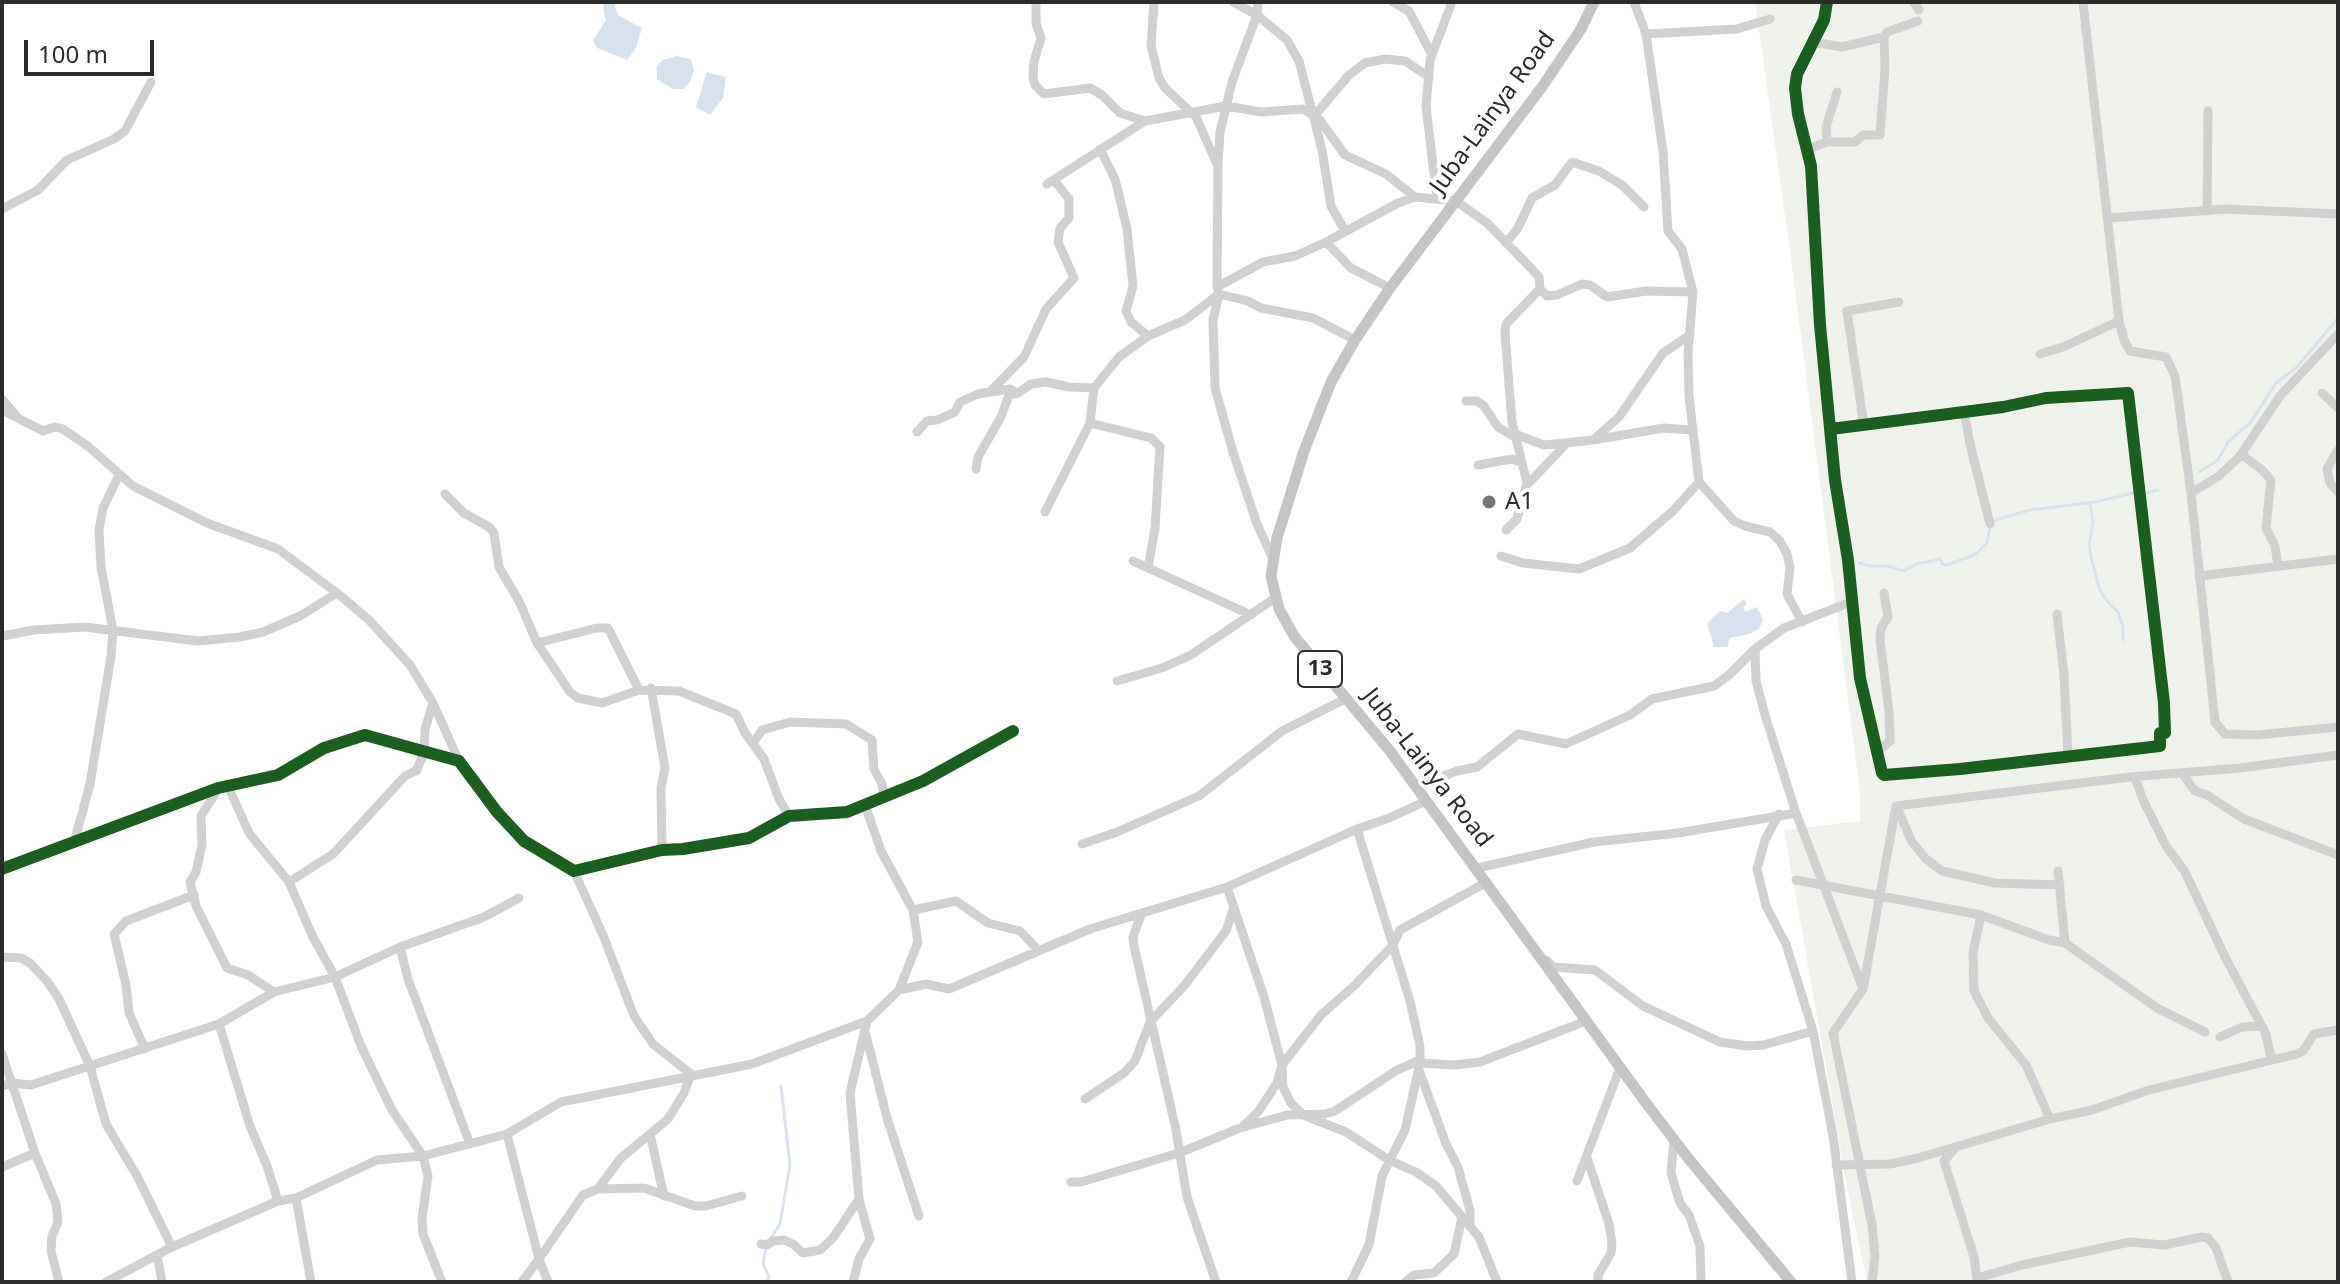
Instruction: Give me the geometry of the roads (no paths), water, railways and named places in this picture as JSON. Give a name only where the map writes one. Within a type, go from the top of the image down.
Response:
[{"type":"main road","name":"Juba-Lainya Road","points":[[1591,6],[1542,87],[1390,288],[1331,382],[1291,489],[1272,557],[1271,576],[1275,598],[1294,636],[1390,751],[1674,1140],[1791,1282]]},
{"type":"street","points":[[1036,2],[1036,23],[1041,38],[1033,78],[1040,91],[1055,94],[1090,88],[1120,113],[1145,121]]},
{"type":"street","points":[[1154,2],[1150,37],[1156,70],[1165,88],[1198,122],[1218,165]]},
{"type":"street","points":[[1233,2],[1257,15],[1287,40],[1294,50],[1324,160],[1331,206],[1345,231]]},
{"type":"street","points":[[1258,2],[1257,15],[1226,106],[1218,165],[1218,290],[1213,320],[1215,388],[1257,524],[1272,557]]},
{"type":"street","points":[[1393,2],[1409,7],[1432,55]]},
{"type":"street","points":[[1437,199],[1426,106],[1432,55],[1452,2]]},
{"type":"street","points":[[1634,2],[1646,34],[1663,151],[1668,231],[1682,249],[1693,292],[1689,396],[1699,482],[1734,521],[1770,532],[1780,541],[1790,568],[1787,594],[1802,622]]},
{"type":"street","points":[[1827,2],[1824,20],[1797,74],[1795,88],[1798,114],[1808,149],[1813,194],[1817,295],[1831,429],[1860,678],[1884,775],[2160,746],[2160,733],[2165,733],[2164,703],[2128,393],[2046,398],[2003,407],[1831,429]]},
{"type":"street","points":[[2083,2],[2119,321],[2130,351],[2158,354],[2166,357],[2171,364],[2191,493],[2215,722],[2225,734],[2257,735],[2338,727]]},
{"type":"street","points":[[1813,42],[1842,47],[1884,37],[1917,11]]},
{"type":"street","points":[[1646,34],[1737,29],[1770,19]]},
{"type":"street","points":[[1808,149],[1827,142],[1855,142],[1863,135],[1880,135],[1884,37]]},
{"type":"street","points":[[1313,114],[1349,75],[1365,63],[1385,59],[1405,61],[1429,77]]},
{"type":"street","points":[[2,209],[38,190],[67,160],[125,131],[132,124],[139,101],[151,82]]},
{"type":"street","points":[[1827,142],[1826,127],[1837,92]]},
{"type":"street","points":[[991,391],[1024,357],[1046,309],[1074,278],[1058,242],[1060,228],[1069,218],[1069,199],[1051,182],[1145,121],[1226,106],[1261,112],[1295,108],[1313,114],[1345,155],[1386,174],[1415,197]]},
{"type":"street","points":[[2207,211],[2208,111]]},
{"type":"street","points":[[1100,149],[1115,179],[1127,229],[1133,286],[1126,311],[1131,322],[1148,336]]},
{"type":"street","points":[[1506,243],[1518,228],[1532,198],[1555,185],[1572,162],[1599,171],[1622,185],[1644,207]]},
{"type":"street","points":[[1045,512],[1090,423],[1094,388],[1119,357],[1148,336],[1185,320],[1218,290],[1263,262],[1295,256],[1415,197],[1456,201],[1487,223],[1539,277],[1540,289],[1547,296],[1582,284],[1590,285],[1607,297],[1646,291],[1693,292]]},
{"type":"street","points":[[2109,218],[2257,209],[2338,214]]},
{"type":"street","points":[[1326,242],[1351,268],[1390,288]]},
{"type":"street","points":[[1526,486],[1512,422],[1505,334],[1506,324],[1540,289]]},
{"type":"street","points":[[1218,290],[1261,308],[1313,318],[1355,340]]},
{"type":"street","points":[[1864,426],[1847,311],[1899,302]]},
{"type":"street","points":[[2040,354],[2063,347],[2119,321]]},
{"type":"street","points":[[2191,493],[2219,476],[2241,454],[2280,396],[2338,334]]},
{"type":"street","points":[[1593,440],[1626,409],[1663,353],[1690,335]]},
{"type":"street","points":[[976,469],[978,457],[1001,417],[1009,395],[1031,384],[1046,382],[1094,388]]},
{"type":"street","points":[[917,432],[927,421],[955,412],[960,402],[978,394],[1010,389],[1018,393]]},
{"type":"street","points":[[2322,393],[2338,408]]},
{"type":"street","points":[[2,399],[20,420]]},
{"type":"street","points":[[1466,401],[1477,401],[1484,406],[1498,427],[1544,445],[1664,428],[1691,430]]},
{"type":"street","points":[[2,410],[43,431],[55,427],[63,429],[89,447],[133,486],[207,523],[278,549],[369,620],[410,665],[433,703],[459,761],[497,812],[524,841],[574,871],[643,1032],[653,1044],[691,1074]]},
{"type":"street","points":[[1964,411],[1990,524]]},
{"type":"street","points":[[1090,423],[1151,438],[1160,447],[1155,528],[1148,568]]},
{"type":"street","points":[[1506,530],[1517,519],[1526,486],[1567,443]]},
{"type":"street","points":[[2338,450],[2327,469],[2330,483],[2338,492]]},
{"type":"street","points":[[2241,454],[2271,480],[2266,528],[2275,546],[2278,566]]},
{"type":"street","points":[[1478,465],[1512,459],[1520,462]]},
{"type":"street","points":[[74,843],[90,784],[113,630],[101,567],[99,530],[103,508],[119,475]]},
{"type":"street","points":[[1501,556],[1523,563],[1579,569],[1630,548],[1673,511],[1699,482]]},
{"type":"street","points":[[445,494],[464,513],[494,533],[499,567],[520,603],[537,643],[564,684],[578,698],[602,703],[651,688],[693,695],[736,714],[745,733],[754,742],[789,816]]},
{"type":"street","points":[[2199,576],[2338,559]]},
{"type":"street","points":[[1133,561],[1251,615]]},
{"type":"street","points":[[2,636],[60,627],[85,627],[198,641],[240,637],[263,632],[300,616],[337,593]]},
{"type":"street","points":[[1877,752],[1890,741],[1880,640],[1881,628],[1888,617],[1884,593]]},
{"type":"street","points":[[1117,681],[1162,668],[1191,655],[1275,598]]},
{"type":"street","points":[[1416,786],[1477,767],[1518,734],[1566,744],[1630,715],[1652,699],[1714,686],[1770,635],[1851,602]]},
{"type":"street","points":[[2057,614],[2068,757]]},
{"type":"street","points":[[537,643],[608,628],[639,690]]},
{"type":"street","points":[[1755,649],[1756,681],[1796,813],[1863,989]]},
{"type":"street","points":[[651,688],[665,768],[661,788],[662,850]]},
{"type":"street","points":[[1082,844],[1199,796],[1282,731],[1345,699]]},
{"type":"street","points":[[289,882],[308,872],[346,842],[405,776],[417,770],[424,752],[425,729],[433,703]]},
{"type":"street","points":[[754,742],[762,730],[790,722],[846,724],[872,740],[874,769],[882,784],[884,798]]},
{"type":"street","points":[[574,871],[662,850],[749,838],[789,816],[847,812],[959,763],[1013,731]]},
{"type":"street","points":[[2,869],[223,787],[278,775],[324,748],[365,735],[459,761]]},
{"type":"street","points":[[1896,806],[2338,755]]},
{"type":"street","points":[[2182,773],[2195,791],[2207,795],[2244,819],[2338,855]]},
{"type":"street","points":[[2135,777],[2166,846],[2185,872],[2261,1026],[2272,1060]]},
{"type":"street","points":[[223,787],[249,833],[289,882],[335,977],[361,1046],[392,1110],[423,1156],[428,1176],[428,1190],[422,1207],[423,1234],[442,1282]]},
{"type":"street","points":[[223,787],[201,816],[202,845],[196,872],[190,882],[227,968],[248,975],[274,992]]},
{"type":"street","points":[[899,990],[926,984],[949,989],[1090,929],[1227,887],[1426,801]]},
{"type":"street","points":[[106,1282],[172,1247],[278,1201],[296,1198],[377,1160],[423,1156],[507,1134],[561,1102],[752,1064],[867,1021],[899,990],[918,942],[913,910],[881,851],[865,805]]},
{"type":"street","points":[[1896,806],[1912,842],[1926,859],[1942,871],[1995,883],[2060,885]]},
{"type":"street","points":[[1872,1282],[1874,1242],[1833,1033],[1863,989],[1896,806]]},
{"type":"street","points":[[1477,868],[1502,865],[1594,842],[1678,833],[1796,813]]},
{"type":"street","points":[[1779,814],[1765,840],[1757,869],[1766,906],[1786,944],[1813,1031],[1833,1136],[1852,1282]]},
{"type":"street","points":[[1351,1282],[1369,1245],[1381,1181],[1405,1130],[1419,1064],[1420,1036],[1357,829]]},
{"type":"street","points":[[2058,871],[2065,943]]},
{"type":"street","points":[[1796,880],[1981,915],[2065,943],[2157,1008],[2205,1032]]},
{"type":"street","points":[[1240,1128],[1258,1112],[1274,1088],[1282,1065],[1321,1015],[1393,945],[1400,930],[1487,882]]},
{"type":"street","points":[[1227,887],[1264,997],[1282,1065],[1283,1087],[1288,1099],[1303,1115]]},
{"type":"street","points":[[145,1049],[129,1013],[114,934],[126,921],[194,895]]},
{"type":"street","points":[[7,1084],[31,1085],[219,1024],[274,992],[335,977],[400,947],[484,917],[519,898]]},
{"type":"street","points":[[913,910],[956,901],[988,923],[1020,931],[1038,950]]},
{"type":"street","points":[[1085,1099],[1124,1073],[1135,1061],[1150,1022],[1184,986],[1226,931],[1234,907]]},
{"type":"street","points":[[1141,915],[1133,937],[1134,946],[1176,1130],[1187,1197],[1216,1282]]},
{"type":"street","points":[[1981,915],[1973,953],[1974,991],[1988,1018],[2026,1065],[2050,1119]]},
{"type":"street","points":[[400,947],[408,979],[470,1144]]},
{"type":"street","points":[[1538,954],[1553,967],[1595,970],[1643,1006],[1720,1042],[1763,1045],[1813,1031]]},
{"type":"street","points":[[2,957],[21,958],[30,963],[59,999],[90,1066],[106,1124],[137,1176],[172,1247]]},
{"type":"street","points":[[853,1282],[859,1259],[870,1239],[859,1199],[850,1093],[867,1021]]},
{"type":"street","points":[[1303,1115],[1335,1111],[1397,1070],[1419,1064],[1480,1062],[1586,1021]]},
{"type":"street","points":[[219,1024],[250,1126],[278,1201]]},
{"type":"street","points":[[2220,1037],[2242,1027],[2261,1026]]},
{"type":"street","points":[[1836,1165],[1890,1164],[2092,1110],[2201,1076],[2302,1052],[2318,1032],[2338,1030]]},
{"type":"street","points":[[866,1035],[887,1118],[919,1216]]},
{"type":"street","points":[[2,1054],[7,1084],[17,1099],[56,1204],[58,1222],[52,1236],[51,1251],[59,1282]]},
{"type":"street","points":[[1405,1282],[1414,1275],[1434,1273],[1454,1254],[1470,1210],[1458,1167],[1446,1144],[1419,1064]]},
{"type":"street","points":[[1577,1181],[1620,1068]]},
{"type":"street","points":[[598,1189],[614,1166],[668,1119],[684,1093],[691,1074]]},
{"type":"street","points":[[17,1099],[31,1085]]},
{"type":"street","points":[[1071,1182],[1081,1182],[1179,1153],[1240,1128],[1292,1113],[1303,1115],[1346,1132],[1389,1160],[1425,1178],[1479,1237],[1497,1282]]},
{"type":"street","points":[[507,1134],[539,1259],[548,1282]]},
{"type":"street","points":[[650,1134],[664,1196]]},
{"type":"street","points":[[1674,1140],[1671,1173],[1680,1203],[1692,1223],[1700,1246],[1701,1282]]},
{"type":"street","points":[[1957,1146],[1944,1161],[1974,1257],[1977,1280],[2022,1265],[2130,1242],[2164,1245],[2202,1237],[2208,1238],[2216,1248],[2228,1282]]},
{"type":"street","points":[[2,1167],[35,1153]]},
{"type":"street","points":[[1587,1158],[1608,1220],[1612,1243],[1611,1253],[1598,1275],[1598,1282]]},
{"type":"street","points":[[522,1282],[579,1199],[598,1189],[644,1188],[695,1206],[742,1196]]},
{"type":"street","points":[[296,1198],[311,1282]]},
{"type":"street","points":[[761,1244],[784,1240],[803,1253],[820,1250],[833,1238],[859,1199]]},
{"type":"street","points":[[157,1255],[162,1282]]},
{"type":"waterway","points":[[2199,472],[2218,460],[2228,442],[2250,423],[2276,383],[2297,367],[2338,318]]},
{"type":"waterway","points":[[2147,493],[2158,490]]},
{"type":"waterway","points":[[1992,521],[2030,510],[2095,502],[2133,493]]},
{"type":"waterway","points":[[2090,502],[2093,522],[2089,545],[2091,557],[2099,588],[2118,612],[2123,640]]},
{"type":"waterway","points":[[1859,563],[1904,571],[1916,564],[1941,559],[1942,564],[1947,565],[1976,554],[1987,543],[1990,528]]},
{"type":"waterway","points":[[771,1238],[780,1224],[790,1165],[781,1086]]},
{"type":"waterway","points":[[766,1248],[763,1264],[769,1277],[766,1282]]},
{"type":"place","name":"A1","points":[[1489,502]]}]
